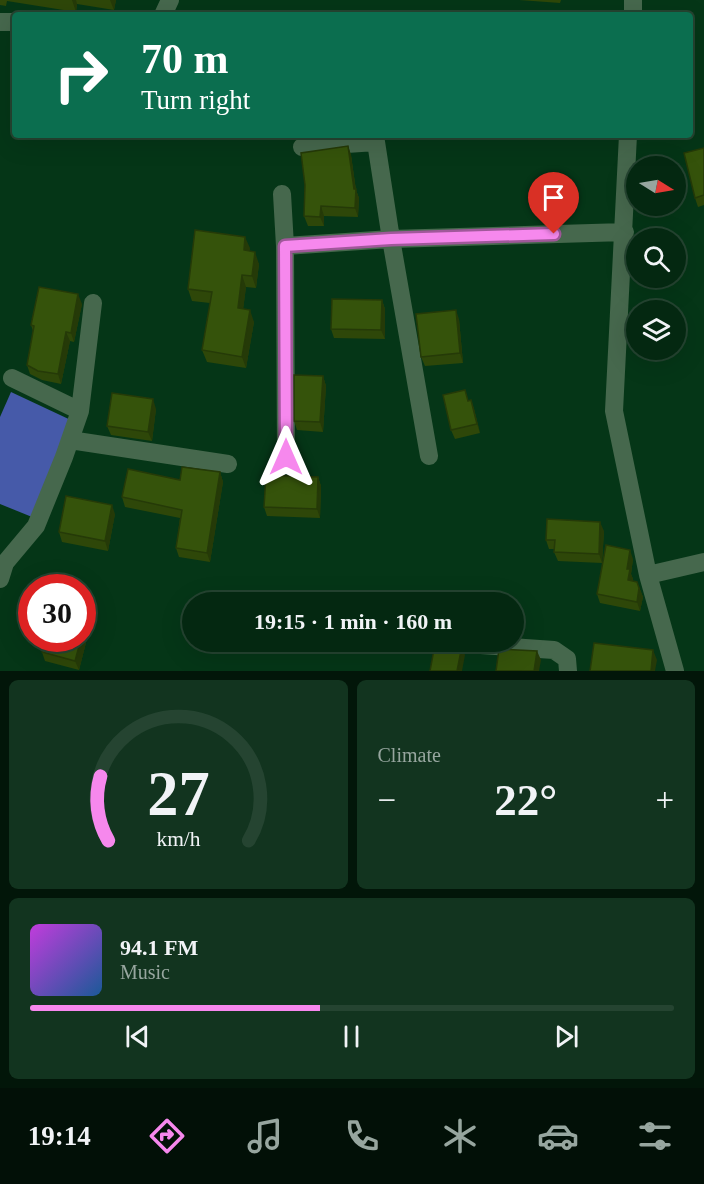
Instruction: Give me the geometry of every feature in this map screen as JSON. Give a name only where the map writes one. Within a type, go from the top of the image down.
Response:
[{"type":"street","points":[[628,138],[625,232],[614,411],[648,575],[675,671]]},
{"type":"street","points":[[302,147],[376,142],[429,456]]},
{"type":"street","points":[[282,194],[285,246],[286,457]]},
{"type":"street","points":[[285,246],[391,239],[625,232]]},
{"type":"street","points":[[0,579],[5,563],[36,526],[80,411],[93,303]]},
{"type":"street","points":[[12,378],[80,411]]},
{"type":"street","points":[[70,440],[228,464]]},
{"type":"street","points":[[648,575],[704,562]]},
{"type":"street","points":[[524,649],[554,651],[567,658],[568,671]]},
{"type":"water","points":[[11,392],[75,422],[37,519],[0,504],[0,417]]},
{"type":"building","points":[[348,146],[354,189],[356,189],[355,208],[321,206],[320,217],[304,216],[305,185],[301,153]]},
{"type":"building","points":[[704,148],[704,195],[695,198],[684,153]]},
{"type":"building","points":[[195,230],[245,237],[244,250],[255,252],[252,276],[242,275],[238,308],[250,310],[242,357],[202,350],[212,292],[188,289]]},
{"type":"building","points":[[39,287],[78,294],[71,333],[66,332],[58,374],[38,371],[27,365],[34,326],[31,325]]},
{"type":"building","points":[[332,299],[382,300],[381,330],[331,329]]},
{"type":"building","points":[[456,310],[460,353],[421,357],[416,314]]},
{"type":"building","points":[[294,375],[323,376],[320,422],[294,421]]},
{"type":"building","points":[[465,390],[468,401],[471,400],[477,424],[451,430],[443,395]]},
{"type":"building","points":[[112,393],[153,399],[148,432],[107,426]]},
{"type":"building","points":[[182,467],[220,472],[207,553],[176,548],[182,510],[122,497],[128,469],[180,480]]},
{"type":"building","points":[[266,475],[318,477],[317,509],[264,507]]},
{"type":"building","points":[[66,496],[112,505],[105,541],[59,532]]},
{"type":"building","points":[[547,519],[600,522],[599,554],[554,552],[555,540],[546,540]]},
{"type":"building","points":[[606,545],[630,550],[628,580],[637,582],[639,588],[637,602],[597,594]]},
{"type":"building","points":[[594,643],[653,650],[651,671],[590,671]]},
{"type":"building","points":[[537,651],[534,671],[496,671],[499,652]]},
{"type":"building","points":[[42,652],[77,652],[75,661]]},
{"type":"building","points":[[434,652],[461,652],[457,671],[430,671]]},
{"type":"route","points":[[286,457],[285,246],[391,239],[554,234]]}]
